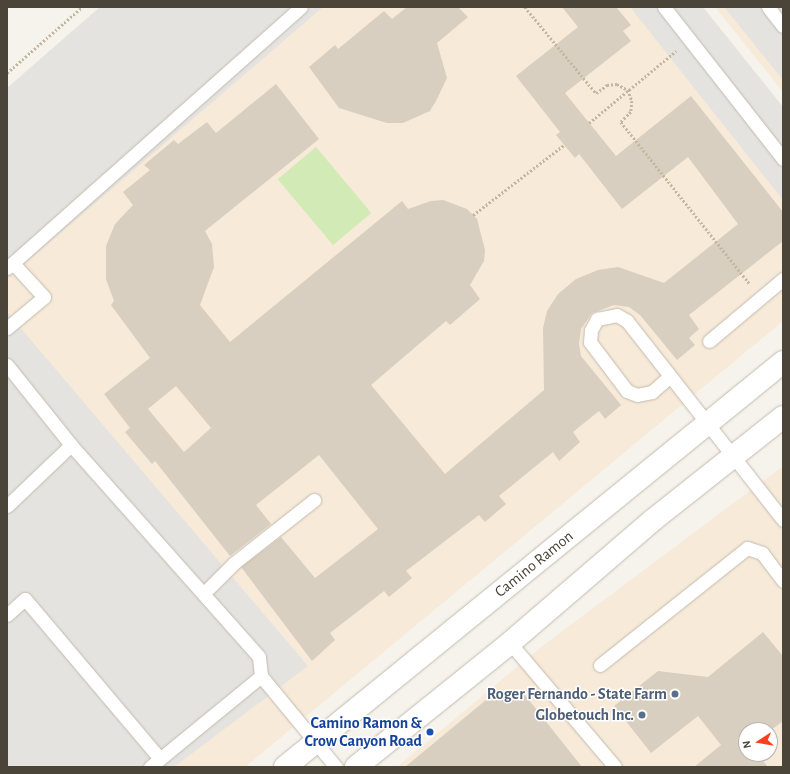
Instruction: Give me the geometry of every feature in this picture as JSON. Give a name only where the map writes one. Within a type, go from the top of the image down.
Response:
[{"type":"street","name":"Camino Ramon","points":[[285,767],[783,362]]},
{"type":"street","points":[[356,767],[510,643],[653,520],[783,417]]},
{"type":"lane","points":[[7,328],[44,297],[10,265],[301,7]]},
{"type":"lane","points":[[664,7],[783,159]]},
{"type":"lane","points":[[768,7],[783,26]]},
{"type":"lane","points":[[709,341],[783,279]]},
{"type":"lane","points":[[669,377],[652,392],[637,395],[627,391],[590,342],[591,330],[597,319],[617,315],[627,321],[669,377],[783,520]]},
{"type":"lane","points":[[7,365],[71,445],[259,657],[261,676],[336,767]]},
{"type":"lane","points":[[7,506],[71,445]]},
{"type":"lane","points":[[204,594],[234,563],[314,500]]},
{"type":"lane","points":[[600,665],[747,548],[762,553],[783,581]]},
{"type":"lane","points":[[7,615],[25,600],[155,763],[261,676]]},
{"type":"lane","points":[[510,643],[615,767]]},
{"type":"path","points":[[7,73],[82,7]]},
{"type":"path","points":[[525,7],[596,93],[607,85],[617,84],[628,90],[632,101],[631,112],[621,122],[761,297]]},
{"type":"path","points":[[589,122],[691,40]]},
{"type":"path","points":[[473,215],[564,144]]},
{"type":"shaded area","points":[[100,7],[703,7],[783,107],[783,321],[245,767],[7,767],[7,88]]},
{"type":"shaded area","points":[[100,7],[323,7],[7,279],[7,88]]},
{"type":"shaded area","points":[[630,7],[703,7],[783,107],[783,200]]},
{"type":"shaded area","points":[[715,7],[783,7],[783,92]]},
{"type":"shaded area","points":[[724,7],[783,7],[783,80]]},
{"type":"shaded area","points":[[7,312],[308,666],[174,767],[7,767]]},
{"type":"shaded area","points":[[783,466],[783,767],[397,767],[541,647]]},
{"type":"green space","points":[[316,147],[371,213],[333,245],[278,179]]},
{"type":"building","points":[[407,7],[458,7],[468,17],[437,43],[447,78],[430,111],[403,123],[387,123],[339,108],[309,67],[335,45],[338,49],[384,11],[392,19]]},
{"type":"building","points":[[562,7],[616,7],[631,25],[623,31],[631,41],[565,93],[616,156],[691,96],[783,212],[783,241],[689,315],[699,329],[689,338],[695,345],[677,360],[640,315],[629,307],[614,305],[592,313],[581,329],[579,344],[581,356],[621,405],[605,419],[599,411],[573,432],[580,442],[559,461],[553,452],[499,496],[506,504],[485,522],[479,515],[406,571],[412,578],[389,597],[384,591],[330,633],[335,640],[312,661],[241,567],[281,537],[315,578],[378,529],[319,455],[256,505],[271,524],[230,556],[155,461],[152,464],[125,432],[130,428],[104,394],[150,358],[111,305],[114,301],[106,279],[106,246],[115,224],[133,205],[123,192],[150,170],[144,165],[174,140],[178,144],[207,122],[216,133],[276,84],[319,139],[205,231],[212,244],[214,267],[200,305],[230,342],[402,201],[408,209],[431,201],[443,200],[467,209],[477,219],[485,250],[484,261],[470,285],[480,299],[450,325],[446,321],[371,385],[445,474],[544,390],[543,328],[547,311],[558,294],[576,279],[598,270],[618,267],[664,283],[738,224],[688,157],[622,209],[579,154],[575,158],[556,135],[560,132],[516,76],[578,27]],"holes":[[[176,386],[211,428],[184,452],[148,409]]]},
{"type":"building","points":[[763,632],[783,656],[783,721],[778,725],[778,722],[738,722],[738,762],[764,762],[768,767],[694,767],[721,745],[698,716],[651,753],[614,706],[658,671],[708,677]]},
{"type":"building","points":[[498,690],[525,695],[582,767],[405,767]]},
{"type":"place","name":"Roger Fernando - State Farm","points":[[675,694]]},
{"type":"place","name":"Globetouch Inc.","points":[[642,715]]},
{"type":"place","name":"Camino Ramon & Crow Canyon Road","points":[[430,732]]}]
